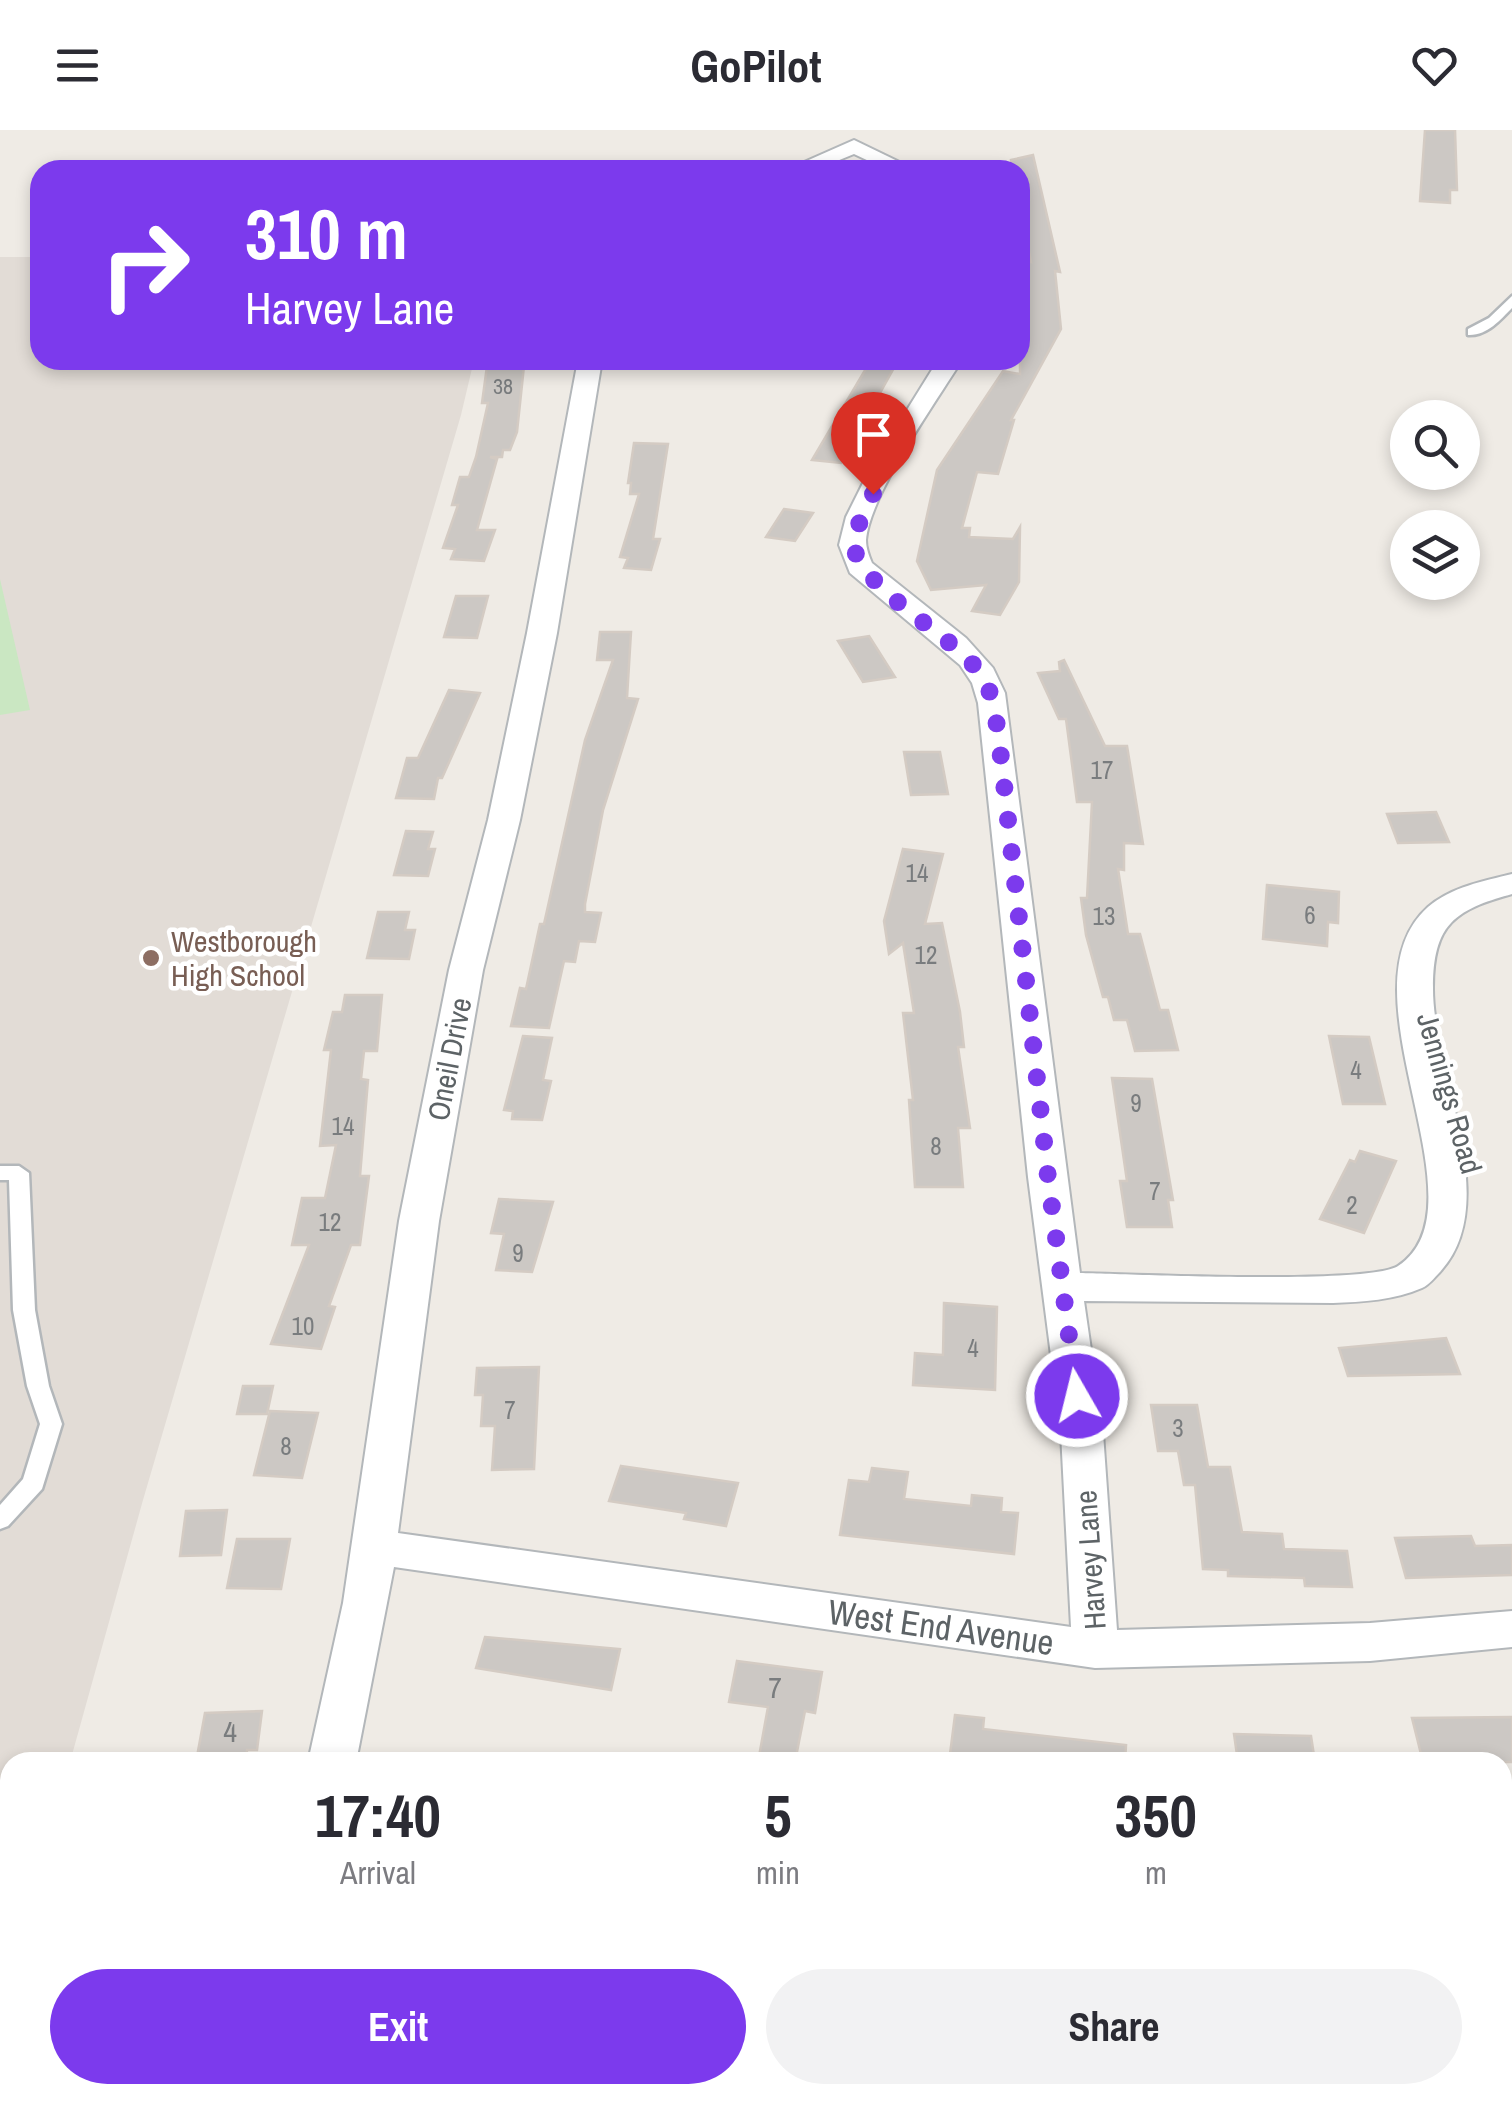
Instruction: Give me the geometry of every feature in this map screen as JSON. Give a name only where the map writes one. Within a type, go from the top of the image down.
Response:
[{"type":"street","points":[[821,160],[854,146],[884,160]]},
{"type":"street","name":"Oneil Drive","points":[[334,1752],[366,1603],[426,1182],[466,970],[504,820],[542,634],[588,370]]},
{"type":"street","name":"Harvey Lane","points":[[944,370],[886,468],[852,539],[860,567],[946,637],[983,676],[990,696],[1001,757],[1082,1433],[1096,1649]]},
{"type":"street","name":"Jennings Road","points":[[1062,1287],[1348,1290],[1410,1277],[1440,1264],[1458,1247],[1472,1220],[1477,1180],[1462,1112],[1418,982],[1417,957],[1423,937],[1445,911],[1466,899],[1512,884]]},
{"type":"street","name":"West End Avenue","points":[[373,1547],[1096,1649],[1370,1642],[1512,1629]]},
{"type":"lane","points":[[1472,332],[1493,321],[1512,300]]},
{"type":"lane","points":[[0,1173],[19,1173],[24,1310],[38,1386],[51,1424],[34,1483],[0,1520]]},
{"type":"shaded area","name":"Westborough High School","points":[[0,257],[30,257],[30,370],[472,370],[73,1752],[0,1752]]},
{"type":"green space","points":[[0,579],[30,710],[0,715]]},
{"type":"building","points":[[1425,130],[1455,130],[1457,190],[1450,190],[1450,203],[1420,201]]},
{"type":"building","points":[[1033,155],[1060,272],[1055,271],[1061,329],[1011,420],[998,474],[977,472],[962,528],[970,528],[969,537],[1013,539],[1020,527],[1019,582],[1000,615],[972,611],[986,585],[931,590],[917,561],[937,470],[1003,371],[1020,374],[1020,370],[1030,370],[1030,160],[1011,160]]},
{"type":"building","points":[[486,370],[524,370],[517,432],[510,450],[503,450],[502,457],[490,457],[497,459],[477,530],[495,530],[484,561],[451,559],[455,549],[443,548],[458,505],[452,505],[460,477],[469,477],[476,457],[488,403],[482,403]]},
{"type":"building","points":[[865,370],[893,370],[841,463],[812,460]]},
{"type":"building","points":[[634,443],[668,444],[653,539],[660,539],[651,570],[624,568],[628,558],[620,557],[639,494],[630,494],[628,483]]},
{"type":"building","points":[[784,509],[813,513],[795,541],[766,537]]},
{"type":"building","points":[[456,596],[488,596],[477,638],[444,637]]},
{"type":"building","points":[[600,632],[631,632],[627,698],[638,699],[603,810],[585,904],[585,912],[601,913],[595,942],[579,941],[575,962],[564,961],[549,1028],[511,1026],[520,988],[526,989],[540,924],[544,924],[585,740],[613,660],[597,660]]},
{"type":"building","points":[[869,636],[895,677],[863,682],[838,641]]},
{"type":"building","points":[[1064,660],[1105,746],[1127,746],[1143,844],[1124,843],[1124,870],[1118,869],[1128,934],[1140,934],[1160,1010],[1168,1010],[1178,1050],[1135,1051],[1127,1020],[1114,1020],[1108,997],[1103,997],[1086,935],[1081,898],[1087,898],[1092,802],[1077,802],[1066,719],[1059,719],[1038,673],[1060,671],[1059,662]]},
{"type":"building","points":[[449,690],[480,693],[442,778],[438,778],[434,799],[396,798],[407,758],[418,758]]},
{"type":"building","points":[[904,752],[940,752],[948,794],[911,795]]},
{"type":"building","points":[[1436,812],[1449,842],[1398,843],[1387,814]]},
{"type":"building","points":[[406,831],[433,832],[428,849],[435,849],[428,876],[394,875]]},
{"type":"building","points":[[903,849],[943,854],[925,924],[942,923],[960,1012],[964,1047],[958,1047],[970,1128],[958,1128],[963,1187],[915,1187],[909,1100],[913,1100],[903,1013],[914,1013],[903,943],[889,954],[884,921]]},
{"type":"building","points":[[1267,885],[1339,892],[1338,923],[1328,922],[1327,946],[1263,939]]},
{"type":"building","points":[[378,912],[409,912],[405,930],[415,930],[409,959],[367,958]]},
{"type":"building","points":[[345,995],[382,995],[377,1051],[364,1051],[361,1079],[368,1080],[360,1176],[369,1176],[360,1245],[351,1245],[329,1306],[335,1307],[321,1349],[271,1344],[309,1245],[292,1245],[302,1198],[325,1198],[336,1145],[320,1146],[331,1050],[324,1050],[333,1012],[342,1012]]},
{"type":"building","points":[[523,1036],[552,1038],[543,1080],[551,1081],[542,1120],[512,1119],[513,1111],[504,1110]]},
{"type":"building","points":[[1329,1036],[1369,1037],[1385,1104],[1343,1104]]},
{"type":"building","points":[[1112,1078],[1152,1079],[1173,1200],[1168,1200],[1172,1227],[1127,1227],[1120,1181],[1127,1181]]},
{"type":"building","points":[[1360,1151],[1396,1161],[1364,1233],[1320,1219],[1350,1160],[1355,1162]]},
{"type":"building","points":[[499,1199],[553,1202],[532,1272],[496,1270],[504,1234],[491,1233]]},
{"type":"building","points":[[944,1303],[997,1307],[995,1390],[913,1385],[915,1353],[943,1355]]},
{"type":"building","points":[[1446,1338],[1460,1374],[1348,1376],[1339,1348]]},
{"type":"building","points":[[539,1367],[534,1469],[492,1470],[495,1426],[481,1426],[483,1395],[475,1395],[477,1368]]},
{"type":"building","points":[[243,1386],[273,1386],[267,1414],[237,1414]]},
{"type":"building","points":[[1151,1405],[1197,1405],[1208,1467],[1230,1467],[1242,1532],[1282,1534],[1284,1549],[1347,1551],[1352,1587],[1305,1586],[1304,1578],[1228,1576],[1228,1570],[1203,1569],[1195,1485],[1184,1485],[1178,1451],[1158,1451]]},
{"type":"building","points":[[270,1411],[318,1413],[302,1478],[254,1475]]},
{"type":"building","points":[[621,1466],[738,1483],[726,1526],[684,1519],[686,1513],[609,1501]]},
{"type":"building","points":[[872,1468],[908,1472],[904,1499],[971,1506],[972,1495],[1002,1498],[1001,1512],[1018,1513],[1014,1554],[840,1535],[849,1480],[869,1482]]},
{"type":"building","points":[[227,1510],[221,1555],[180,1556],[186,1511]]},
{"type":"building","points":[[1471,1536],[1475,1546],[1512,1545],[1512,1575],[1406,1578],[1395,1538]]},
{"type":"building","points":[[237,1539],[290,1539],[281,1589],[227,1588]]},
{"type":"building","points":[[485,1637],[620,1649],[611,1690],[476,1668]]},
{"type":"building","points":[[737,1661],[822,1672],[815,1713],[805,1711],[797,1752],[760,1752],[768,1707],[729,1702]]},
{"type":"building","points":[[262,1711],[257,1750],[198,1752],[205,1713]]},
{"type":"building","points":[[955,1715],[984,1718],[983,1729],[1126,1745],[1126,1752],[950,1752]]},
{"type":"building","points":[[1512,1717],[1512,1752],[1420,1752],[1412,1718]]},
{"type":"building","points":[[1234,1734],[1311,1736],[1313,1752],[1237,1752]]},
{"type":"place","name":"Westborough High School","points":[[151,958]]},
{"type":"route","points":[[873,494],[852,539],[860,567],[946,637],[983,676],[990,696],[1001,757],[1077,1396]]}]
